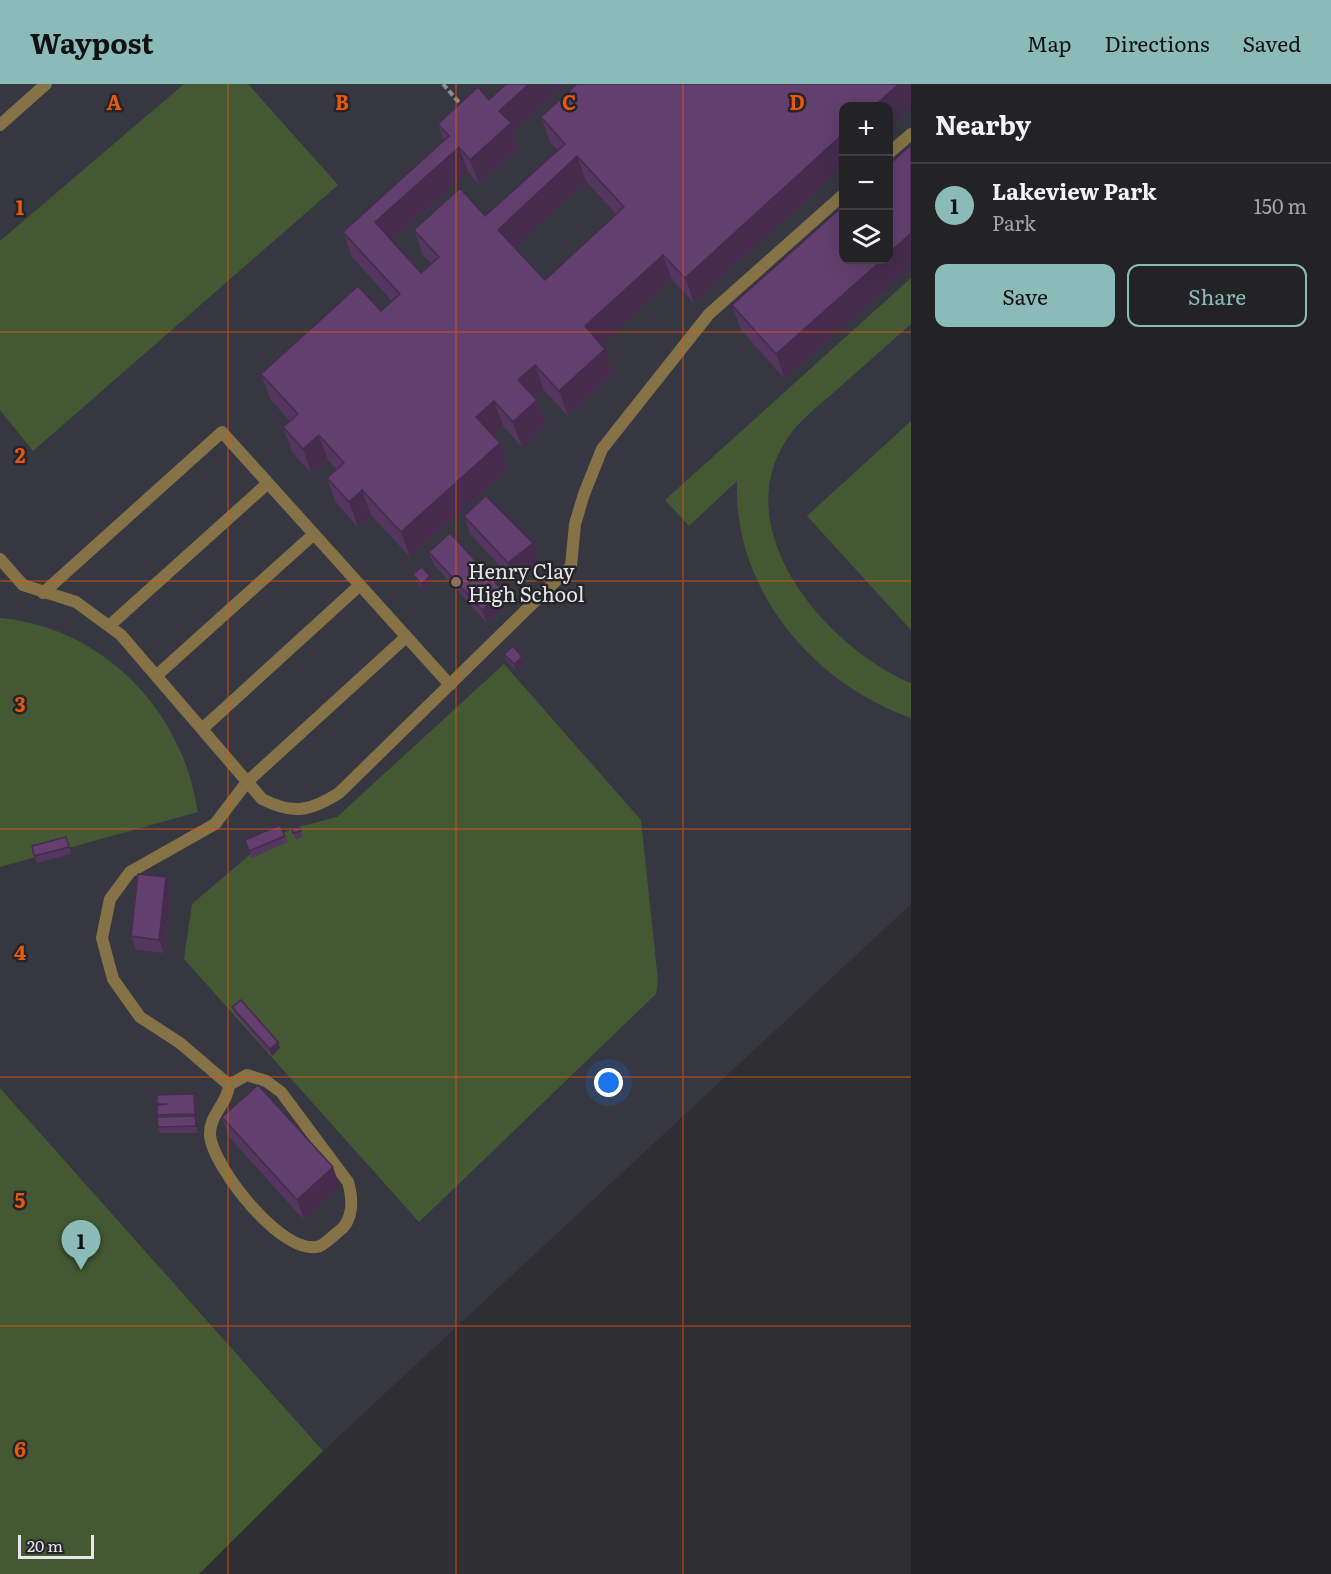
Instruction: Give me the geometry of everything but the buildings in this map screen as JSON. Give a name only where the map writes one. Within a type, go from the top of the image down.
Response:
[{"type":"lane","points":[[0,125],[46,84]]},
{"type":"lane","points":[[893,150],[911,134]]},
{"type":"lane","points":[[0,559],[23,585],[76,602],[121,635],[262,799],[280,808],[298,810],[321,805],[339,793],[571,566],[575,524],[602,449],[709,314],[839,198]]},
{"type":"lane","points":[[43,593],[222,432],[450,685]]},
{"type":"lane","points":[[109,626],[268,483]]},
{"type":"lane","points":[[156,676],[314,534]]},
{"type":"lane","points":[[202,729],[360,585]]},
{"type":"lane","points":[[230,1085],[180,1043],[140,1017],[112,979],[102,938],[110,899],[130,872],[215,824],[247,782],[406,637]]},
{"type":"lane","points":[[247,1075],[266,1081],[281,1092],[348,1182],[353,1198],[345,1227],[319,1246],[306,1246],[278,1231],[261,1217],[225,1170],[212,1146],[210,1132],[216,1112],[229,1096],[230,1085],[247,1075]]},
{"type":"path","points":[[443,84],[470,114]]},
{"type":"shaded area","name":"Henry Clay High School","points":[[0,84],[911,84],[911,904],[323,1451],[0,1088]]},
{"type":"green space","points":[[184,84],[248,84],[338,185],[33,451],[0,410],[0,241]]},
{"type":"green space","points":[[911,278],[911,324],[795,428],[785,442],[771,477],[769,514],[778,550],[796,584],[820,616],[849,644],[880,667],[911,683],[911,718],[875,702],[841,681],[811,656],[785,627],[764,594],[749,559],[739,521],[737,481],[689,526],[665,500]]},
{"type":"green space","points":[[911,421],[911,630],[807,516]]},
{"type":"green space","points":[[0,618],[30,623],[58,632],[110,661],[132,681],[152,703],[169,728],[192,783],[198,812],[0,867]]},
{"type":"green space","points":[[504,664],[641,820],[658,981],[656,994],[419,1222],[184,959],[192,904],[267,840],[294,828],[337,817]]},
{"type":"green space","points":[[0,1088],[323,1451],[199,1574],[0,1574]]},
{"type":"place","name":"Henry Clay High School","points":[[456,582]]},
{"type":"place","name":"Lakeview Park","points":[[81,1270]]}]
